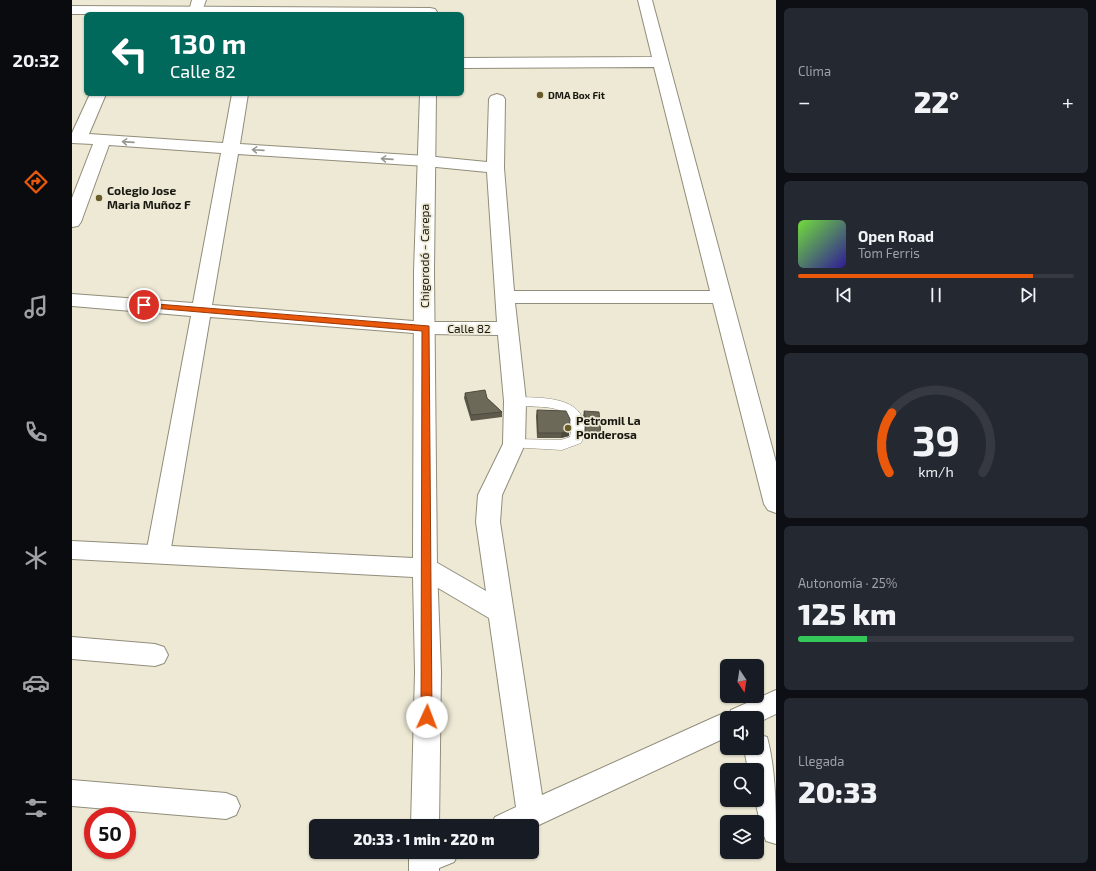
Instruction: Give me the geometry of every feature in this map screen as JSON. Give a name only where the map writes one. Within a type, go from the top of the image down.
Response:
[{"type":"street","points":[[645,0],[776,504]]},
{"type":"street","points":[[72,10],[131,12],[197,5],[247,12]]},
{"type":"street","points":[[298,12],[430,9]]},
{"type":"street","points":[[464,63],[661,62]]},
{"type":"street","points":[[97,96],[76,138],[426,161],[495,168]]},
{"type":"street","points":[[158,554],[240,96]]},
{"type":"street","name":"Chigorodó - Carepa","points":[[425,819],[428,672],[425,568],[426,328],[424,271],[428,96]]},
{"type":"street","points":[[497,99],[495,168],[507,329],[515,401],[514,444],[490,496],[488,522],[531,815]]},
{"type":"street","points":[[72,222],[103,140]]},
{"type":"street","points":[[505,297],[721,297]]},
{"type":"street","name":"Calle 82","points":[[72,300],[426,328],[507,329]]},
{"type":"street","points":[[72,550],[425,568],[502,613]]},
{"type":"street","points":[[72,648],[155,656]]},
{"type":"street","points":[[757,711],[776,701]]},
{"type":"street","points":[[522,819],[720,729]]},
{"type":"street","points":[[759,755],[776,832]]},
{"type":"street","points":[[72,793],[226,806]]},
{"type":"lane","points":[[514,444],[562,445],[576,440],[579,430],[578,418],[571,409],[558,405],[515,401]]},
{"type":"building","points":[[485,390],[487,398],[502,412],[471,415],[465,393]]},
{"type":"building","points":[[537,410],[566,411],[570,419],[569,431],[561,433],[538,433]]},
{"type":"building","points":[[584,411],[599,412],[601,435],[585,434],[586,419]]},
{"type":"place","name":"DMA Box Fit","points":[[540,95]]},
{"type":"place","name":"Colegio Jose Maria Muñoz F","points":[[99,198]]},
{"type":"place","name":"Petromil La Ponderosa","points":[[568,428]]},
{"type":"route","points":[[144,305],[426,328],[425,568],[428,672],[427,717]]}]
